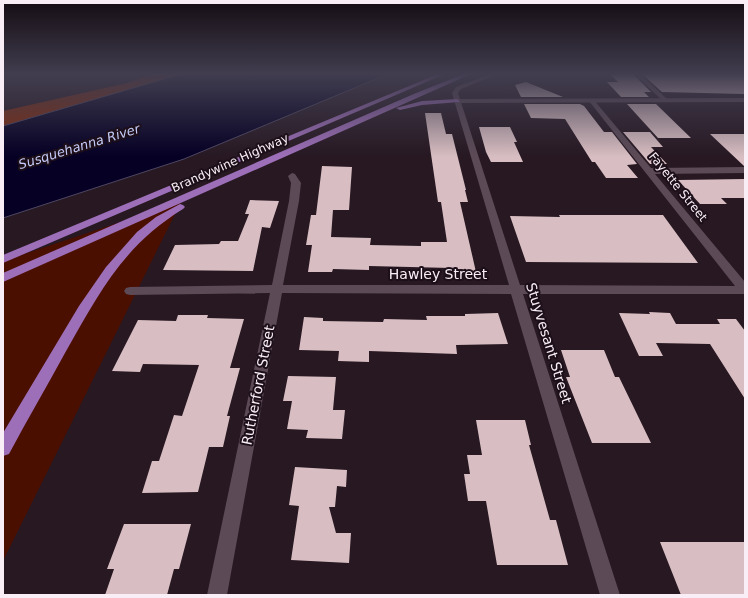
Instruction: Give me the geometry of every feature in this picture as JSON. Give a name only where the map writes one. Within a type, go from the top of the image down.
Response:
[{"type":"main road","name":"Brandywine Highway","points":[[3,259],[376,102]]},
{"type":"main road","name":"Brandywine Highway","points":[[3,278],[403,102]]},
{"type":"main road","points":[[344,127],[408,106],[448,102]]},
{"type":"main road","points":[[3,448],[108,269],[124,250],[151,226],[173,210],[262,163]]},
{"type":"main road","points":[[3,251],[61,228],[153,196]]},
{"type":"street","name":"Stuyvesant Street","points":[[457,102],[610,595]]},
{"type":"street","name":"Fayette Street","points":[[593,102],[745,290]]},
{"type":"street","points":[[648,170],[745,170]]},
{"type":"street","name":"Rutherford Street","points":[[217,595],[294,201],[296,182],[292,176]]},
{"type":"street","name":"Hawley Street","points":[[130,291],[276,289],[745,290]]},
{"type":"shaded area","points":[[43,102],[85,102],[3,126],[3,111]]},
{"type":"shaded area","points":[[181,202],[3,561],[3,261]]},
{"type":"water","name":"Susquehanna River","points":[[85,102],[321,102],[184,159],[3,218],[3,126]]},
{"type":"building","points":[[524,104],[580,104],[584,106],[604,132],[612,132],[637,164],[627,165],[638,178],[606,178],[595,162],[592,162],[565,119],[531,118]]},
{"type":"building","points":[[627,104],[656,104],[691,138],[658,138]]},
{"type":"building","points":[[425,113],[441,113],[446,134],[452,134],[466,190],[468,202],[460,202],[476,272],[452,272],[451,268],[369,266],[369,270],[333,269],[332,272],[308,272],[312,245],[306,245],[311,215],[316,215],[322,166],[352,167],[349,210],[333,210],[331,237],[371,238],[370,245],[421,246],[421,242],[447,242],[441,202],[438,202]]},
{"type":"building","points":[[479,127],[510,127],[517,142],[514,142],[523,162],[491,162],[486,152]]},
{"type":"building","points":[[623,132],[650,132],[663,147],[651,147],[667,164],[650,164]]},
{"type":"building","points":[[710,134],[745,134],[745,166],[744,166]]},
{"type":"building","points":[[745,179],[745,198],[721,198],[727,204],[700,204],[678,180]]},
{"type":"building","points":[[250,200],[279,201],[270,228],[262,227],[253,271],[163,270],[175,245],[219,244],[221,241],[238,241],[249,214],[245,214]]},
{"type":"building","points":[[559,215],[663,215],[698,263],[526,262],[510,216],[560,217]]},
{"type":"building","points":[[649,312],[670,313],[676,324],[720,324],[717,319],[736,319],[745,331],[745,399],[710,344],[656,343],[663,356],[639,356],[619,313],[650,314]]},
{"type":"building","points":[[498,313],[508,344],[456,345],[457,354],[369,351],[369,362],[338,361],[339,351],[299,350],[304,317],[323,318],[323,321],[383,322],[384,319],[427,320],[426,316],[465,316],[465,314]]},
{"type":"building","points":[[178,315],[208,315],[207,318],[244,319],[230,368],[240,368],[227,416],[230,416],[223,447],[209,447],[198,492],[142,493],[152,461],[159,461],[174,415],[182,416],[199,365],[143,364],[140,372],[112,371],[138,320],[176,321]]},
{"type":"building","points":[[561,350],[604,350],[615,377],[619,377],[651,443],[592,443],[566,377],[570,377]]},
{"type":"building","points":[[288,376],[336,377],[333,410],[345,410],[342,439],[306,438],[308,430],[287,429],[292,401],[283,401]]},
{"type":"building","points":[[476,420],[525,420],[531,445],[529,445],[550,520],[556,520],[568,565],[497,565],[486,501],[468,501],[464,474],[470,474],[467,455],[482,455]]},
{"type":"building","points":[[295,467],[347,470],[346,487],[337,486],[335,507],[329,507],[336,533],[351,533],[349,563],[291,560],[299,506],[289,505]]},
{"type":"building","points":[[124,524],[191,524],[179,569],[174,569],[167,595],[105,595],[114,569],[107,569]]},
{"type":"building","points":[[660,542],[745,542],[745,595],[681,595]]}]
